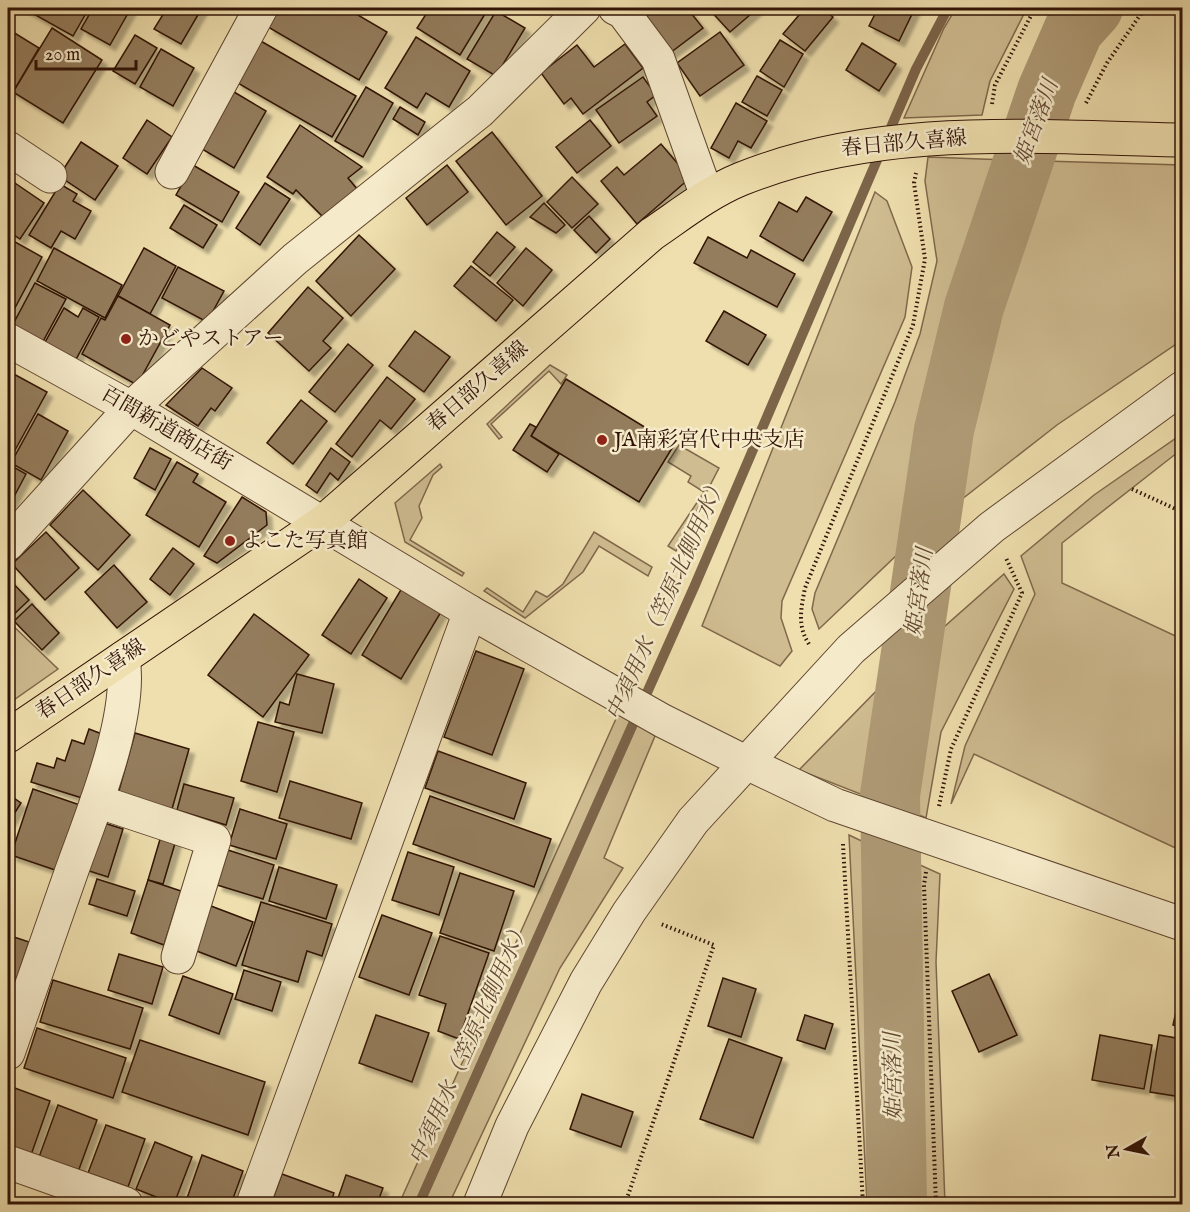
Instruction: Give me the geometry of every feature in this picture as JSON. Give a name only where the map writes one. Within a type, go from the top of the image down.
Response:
[{"type":"main road","name":"春日部久喜線","points":[[8,736],[323,522],[652,234],[707,196],[740,179],[811,156],[851,146],[921,139],[1082,138]]},
{"type":"main road","points":[[1082,138],[1182,140]]},
{"type":"street","points":[[172,172],[261,8]]},
{"type":"street","points":[[615,8],[623,12],[658,59],[707,196]]},
{"type":"street","points":[[10,539],[131,408],[295,259],[480,111],[572,10]]},
{"type":"street","points":[[8,148],[50,176]]},
{"type":"street","name":"百間新道商店街","points":[[8,340],[131,408],[471,612],[663,721],[747,763],[836,805],[1182,924]]},
{"type":"street","points":[[480,1204],[512,1126],[546,1056],[629,912],[693,821],[840,660],[982,536],[1182,388]]},
{"type":"street","points":[[253,1204],[471,612]]},
{"type":"street","points":[[8,1053],[97,801],[125,701],[127,679],[123,658]]},
{"type":"street","points":[[97,801],[214,840],[178,957]]},
{"type":"street","points":[[8,1162],[126,1204]]},
{"type":"path","points":[[986,137],[995,85],[1035,8]]},
{"type":"path","points":[[1082,138],[1085,105],[1107,63],[1145,8]]},
{"type":"path","points":[[840,660],[803,634],[800,611],[805,588],[913,326],[925,259],[914,183],[921,139]]},
{"type":"path","points":[[1132,489],[1182,512]]},
{"type":"path","points":[[936,1204],[924,885],[951,749],[1022,593],[982,536]]},
{"type":"path","points":[[836,805],[843,841],[863,1204]]},
{"type":"path","points":[[625,1204],[714,945],[629,912]]},
{"type":"shaded area","points":[[956,8],[1027,8],[990,81],[982,115],[904,118],[944,28]]},
{"type":"shaded area","points":[[928,157],[1007,160],[975,244],[901,551],[819,629],[812,609],[815,593],[895,402],[920,334],[937,261],[925,181]]},
{"type":"shaded area","points":[[1044,161],[1182,165],[1182,340],[1057,425],[948,510],[974,361],[1007,255]]},
{"type":"shaded area","points":[[875,192],[887,201],[912,267],[905,317],[782,601],[781,618],[792,651],[780,666],[702,626]]},
{"type":"shaded area","points":[[550,365],[567,375],[561,384],[549,371],[491,424],[502,437],[499,439],[487,424]]},
{"type":"shaded area","points":[[1182,434],[1182,449],[1062,543],[1062,583],[1182,639],[1182,851],[974,754],[951,804],[965,746],[1035,594],[1021,556],[1094,495]]},
{"type":"shaded area","points":[[679,445],[719,468],[676,551],[668,546],[704,492],[688,482],[691,476],[668,462]]},
{"type":"shaded area","points":[[440,464],[442,467],[433,475],[419,506],[422,518],[410,540],[464,573],[462,576],[405,542],[395,503]]},
{"type":"shaded area","points":[[594,532],[652,567],[648,576],[599,546],[583,572],[525,618],[484,591],[487,588],[523,612],[536,591],[547,597],[563,584]]},
{"type":"shaded area","points":[[1004,574],[1014,589],[941,732],[926,818],[910,811],[916,692],[927,642]]},
{"type":"shaded area","points":[[8,621],[58,669],[8,704]]},
{"type":"shaded area","points":[[887,680],[874,740],[873,799],[799,770]]},
{"type":"shaded area","points":[[619,712],[655,736],[604,858],[623,868],[560,968],[449,1204],[399,1204]]},
{"type":"shaded area","points":[[849,835],[868,844],[875,1071],[884,1204],[867,1204]]},
{"type":"shaded area","points":[[909,860],[940,874],[936,962],[945,1204],[911,1204],[906,1044]]},
{"type":"building","points":[[23,8],[89,8],[73,36]]},
{"type":"building","points":[[93,8],[131,8],[110,45],[81,29]]},
{"type":"building","points":[[167,8],[202,8],[181,44],[154,29]]},
{"type":"building","points":[[279,8],[346,8],[387,32],[359,80],[268,27]]},
{"type":"building","points":[[430,8],[488,9],[460,55],[417,28]]},
{"type":"building","points":[[635,8],[687,8],[703,28],[670,53]]},
{"type":"building","points":[[708,8],[758,8],[730,32]]},
{"type":"building","points":[[805,8],[822,8],[833,17],[805,51],[783,34]]},
{"type":"building","points":[[878,8],[915,8],[899,41],[869,26]]},
{"type":"building","points":[[496,11],[525,28],[496,76],[467,59]]},
{"type":"building","points":[[52,28],[102,60],[63,123],[13,92]]},
{"type":"building","points":[[8,29],[39,48],[13,92],[8,88]]},
{"type":"building","points":[[720,32],[744,65],[700,96],[677,63]]},
{"type":"building","points":[[135,35],[157,48],[135,84],[113,71]]},
{"type":"building","points":[[416,37],[470,71],[449,107],[426,93],[417,108],[385,88]]},
{"type":"building","points":[[259,40],[356,96],[332,137],[236,82]]},
{"type":"building","points":[[780,40],[803,54],[784,87],[760,71]]},
{"type":"building","points":[[862,43],[896,64],[879,91],[846,70]]},
{"type":"building","points":[[625,44],[643,68],[583,114],[571,98],[564,104],[541,73],[577,45],[594,67]]},
{"type":"building","points":[[161,49],[194,68],[173,106],[140,87]]},
{"type":"building","points":[[757,76],[782,90],[767,116],[742,102]]},
{"type":"building","points":[[643,77],[656,95],[647,102],[657,116],[619,143],[596,110]]},
{"type":"building","points":[[366,87],[393,103],[363,157],[335,141]]},
{"type":"building","points":[[234,92],[266,111],[234,168],[202,149]]},
{"type":"building","points":[[736,103],[767,121],[751,148],[738,141],[729,158],[711,148]]},
{"type":"building","points":[[400,107],[425,122],[418,135],[393,119]]},
{"type":"building","points":[[147,120],[172,137],[147,174],[123,158]]},
{"type":"building","points":[[590,120],[611,146],[577,173],[556,147]]},
{"type":"building","points":[[300,125],[362,167],[348,178],[358,190],[324,218],[296,190],[293,194],[267,177]]},
{"type":"building","points":[[492,132],[542,196],[506,225],[456,161]]},
{"type":"building","points":[[81,142],[118,166],[95,200],[59,176]]},
{"type":"building","points":[[661,144],[690,178],[637,224],[601,181],[617,167],[624,175]]},
{"type":"building","points":[[193,165],[239,192],[222,222],[176,195]]},
{"type":"building","points":[[447,165],[468,192],[427,225],[406,198]]},
{"type":"building","points":[[572,177],[598,204],[572,228],[547,202]]},
{"type":"building","points":[[9,179],[44,203],[20,239],[8,231]]},
{"type":"building","points":[[265,183],[290,199],[260,245],[236,228]]},
{"type":"building","points":[[60,184],[77,194],[73,201],[91,211],[75,239],[61,231],[51,248],[29,235]]},
{"type":"building","points":[[806,197],[832,212],[803,261],[760,236],[779,202],[797,212]]},
{"type":"building","points":[[544,203],[565,225],[556,233],[530,217]]},
{"type":"building","points":[[184,205],[217,225],[203,248],[170,228]]},
{"type":"building","points":[[589,216],[610,239],[596,253],[574,230]]},
{"type":"building","points":[[497,232],[515,247],[490,276],[473,262]]},
{"type":"building","points":[[359,235],[395,269],[351,316],[316,281]]},
{"type":"building","points":[[708,237],[747,258],[751,250],[795,274],[777,307],[694,263]]},
{"type":"building","points":[[8,238],[42,257],[8,321]]},
{"type":"building","points":[[54,248],[122,285],[105,318],[37,281]]},
{"type":"building","points":[[144,248],[176,266],[150,314],[118,296]]},
{"type":"building","points":[[526,248],[552,270],[523,306],[497,283]]},
{"type":"building","points":[[471,266],[513,300],[496,321],[454,286]]},
{"type":"building","points":[[178,267],[224,291],[207,322],[162,298]]},
{"type":"building","points":[[35,283],[66,299],[41,345],[11,328]]},
{"type":"building","points":[[308,287],[343,318],[323,341],[331,348],[309,371],[268,333]]},
{"type":"building","name":"かどやストアー","points":[[118,296],[170,325],[137,385],[82,354],[101,318],[105,320]]},
{"type":"building","points":[[64,308],[78,317],[83,308],[99,317],[74,363],[43,346]]},
{"type":"building","points":[[724,311],[766,335],[748,365],[706,341]]},
{"type":"building","points":[[415,331],[450,357],[424,392],[389,366]]},
{"type":"building","points":[[348,344],[373,365],[335,412],[309,392]]},
{"type":"building","points":[[202,368],[232,388],[215,411],[211,408],[198,426],[166,405]]},
{"type":"building","points":[[10,372],[47,392],[9,461],[8,376]]},
{"type":"building","points":[[387,377],[415,399],[391,429],[380,420],[352,457],[336,444]]},
{"type":"building","name":"JA南彩宮代中央支店","points":[[566,379],[674,445],[639,502],[531,436]]},
{"type":"building","points":[[301,400],[327,421],[293,464],[267,443]]},
{"type":"building","points":[[38,414],[68,431],[41,480],[11,463]]},
{"type":"building","points":[[530,424],[536,427],[531,436],[559,454],[547,472],[513,450]]},
{"type":"building","points":[[150,448],[171,459],[155,490],[134,478]]},
{"type":"building","points":[[331,448],[350,462],[338,480],[330,473],[317,493],[306,485]]},
{"type":"building","points":[[177,462],[198,474],[193,482],[226,502],[199,547],[146,515]]},
{"type":"building","points":[[8,464],[26,474],[8,508]]},
{"type":"building","points":[[83,490],[130,535],[98,570],[50,525]]},
{"type":"building","name":"よこた写真館","points":[[242,497],[266,512],[267,525],[217,563],[204,556]]},
{"type":"building","points":[[46,532],[79,568],[45,600],[12,564]]},
{"type":"building","points":[[173,548],[194,564],[170,595],[150,579]]},
{"type":"building","points":[[114,565],[147,602],[117,628],[85,592]]},
{"type":"building","points":[[8,578],[29,600],[11,617],[8,614]]},
{"type":"building","points":[[359,579],[387,598],[351,654],[322,635]]},
{"type":"building","points":[[402,588],[441,612],[401,679],[362,655]]},
{"type":"building","points":[[32,604],[59,633],[42,650],[14,621]]},
{"type":"building","points":[[254,614],[309,655],[263,717],[208,675]]},
{"type":"building","points":[[476,651],[524,669],[492,755],[444,737]]},
{"type":"building","points":[[297,674],[334,684],[322,733],[275,722],[280,702],[289,705]]},
{"type":"building","points":[[258,722],[294,732],[277,792],[241,781]]},
{"type":"building","points":[[89,729],[102,734],[82,798],[31,782],[37,763],[54,768],[57,758],[65,761],[72,740],[84,744]]},
{"type":"building","points":[[135,733],[189,749],[172,809],[118,794]]},
{"type":"building","points":[[438,751],[526,783],[514,819],[425,788]]},
{"type":"building","points":[[290,781],[362,803],[351,839],[279,818]]},
{"type":"building","points":[[184,784],[234,798],[226,825],[177,810]]},
{"type":"building","points":[[33,789],[80,805],[58,871],[11,855]]},
{"type":"building","points":[[8,794],[21,803],[9,822],[8,821]]},
{"type":"building","points":[[430,796],[551,839],[534,887],[413,844]]},
{"type":"building","points":[[240,809],[287,824],[276,859],[229,845]]},
{"type":"building","points":[[98,821],[123,829],[108,877],[83,869]]},
{"type":"building","points":[[161,836],[176,840],[163,884],[148,880]]},
{"type":"building","points":[[228,850],[274,865],[263,899],[217,885]]},
{"type":"building","points":[[408,852],[454,867],[439,915],[392,900]]},
{"type":"building","points":[[279,867],[337,885],[326,919],[269,901]]},
{"type":"building","points":[[460,873],[514,891],[494,951],[440,933]]},
{"type":"building","points":[[97,879],[135,891],[127,916],[89,904]]},
{"type":"building","points":[[148,880],[181,891],[164,945],[131,933]]},
{"type":"building","points":[[261,902],[332,924],[322,956],[307,951],[298,982],[242,965]]},
{"type":"building","points":[[211,906],[253,922],[236,966],[194,950]]},
{"type":"building","points":[[382,915],[432,933],[409,995],[359,977]]},
{"type":"building","points":[[8,935],[29,942],[8,1004]]},
{"type":"building","points":[[440,936],[489,953],[459,1039],[438,1031],[446,1004],[419,995]]},
{"type":"building","points":[[119,954],[163,967],[152,1004],[108,990]]},
{"type":"building","points":[[244,970],[281,982],[272,1011],[235,999]]},
{"type":"building","points":[[989,974],[1017,1035],[979,1052],[952,991]]},
{"type":"building","points":[[183,976],[233,994],[219,1034],[169,1015]]},
{"type":"building","points":[[723,978],[756,989],[741,1037],[708,1026]]},
{"type":"building","points":[[53,980],[143,1008],[130,1049],[40,1022]]},
{"type":"building","points":[[1182,985],[1182,1028],[1173,1025]]},
{"type":"building","points":[[376,1015],[429,1033],[412,1082],[359,1063]]},
{"type":"building","points":[[805,1015],[833,1024],[825,1049],[797,1040]]},
{"type":"building","points":[[37,1028],[126,1058],[113,1098],[24,1068]]},
{"type":"building","points":[[1100,1035],[1152,1045],[1144,1089],[1092,1080]]},
{"type":"building","points":[[1159,1035],[1182,1039],[1182,1097],[1150,1092]]},
{"type":"building","points":[[729,1039],[782,1058],[753,1138],[700,1119]]},
{"type":"building","points":[[140,1040],[265,1082],[248,1135],[122,1092]]},
{"type":"building","points":[[12,1087],[50,1101],[31,1155],[8,1146],[8,1099]]},
{"type":"building","points":[[582,1094],[633,1112],[621,1147],[570,1129]]},
{"type":"building","points":[[58,1105],[97,1120],[78,1172],[39,1157]]},
{"type":"building","points":[[106,1125],[145,1139],[128,1187],[88,1173]]},
{"type":"building","points":[[155,1142],[192,1157],[174,1204],[136,1189]]},
{"type":"building","points":[[202,1155],[243,1171],[231,1204],[185,1204]]},
{"type":"building","points":[[282,1174],[334,1193],[330,1204],[271,1204]]},
{"type":"building","points":[[346,1175],[383,1188],[377,1204],[336,1204]]},
{"type":"waterway","name":"中須用水（笠原北側用水）","points":[[419,1204],[695,585],[916,69],[948,8]]},
{"type":"waterway","name":"姫宮落川","points":[[897,1204],[890,795],[944,430],[974,307],[1047,91],[1074,29],[1093,8]]},
{"type":"place","name":"かどやストアー","points":[[126,339]]},
{"type":"place","name":"JA南彩宮代中央支店","points":[[602,440]]},
{"type":"place","name":"よこた写真館","points":[[230,541]]}]
